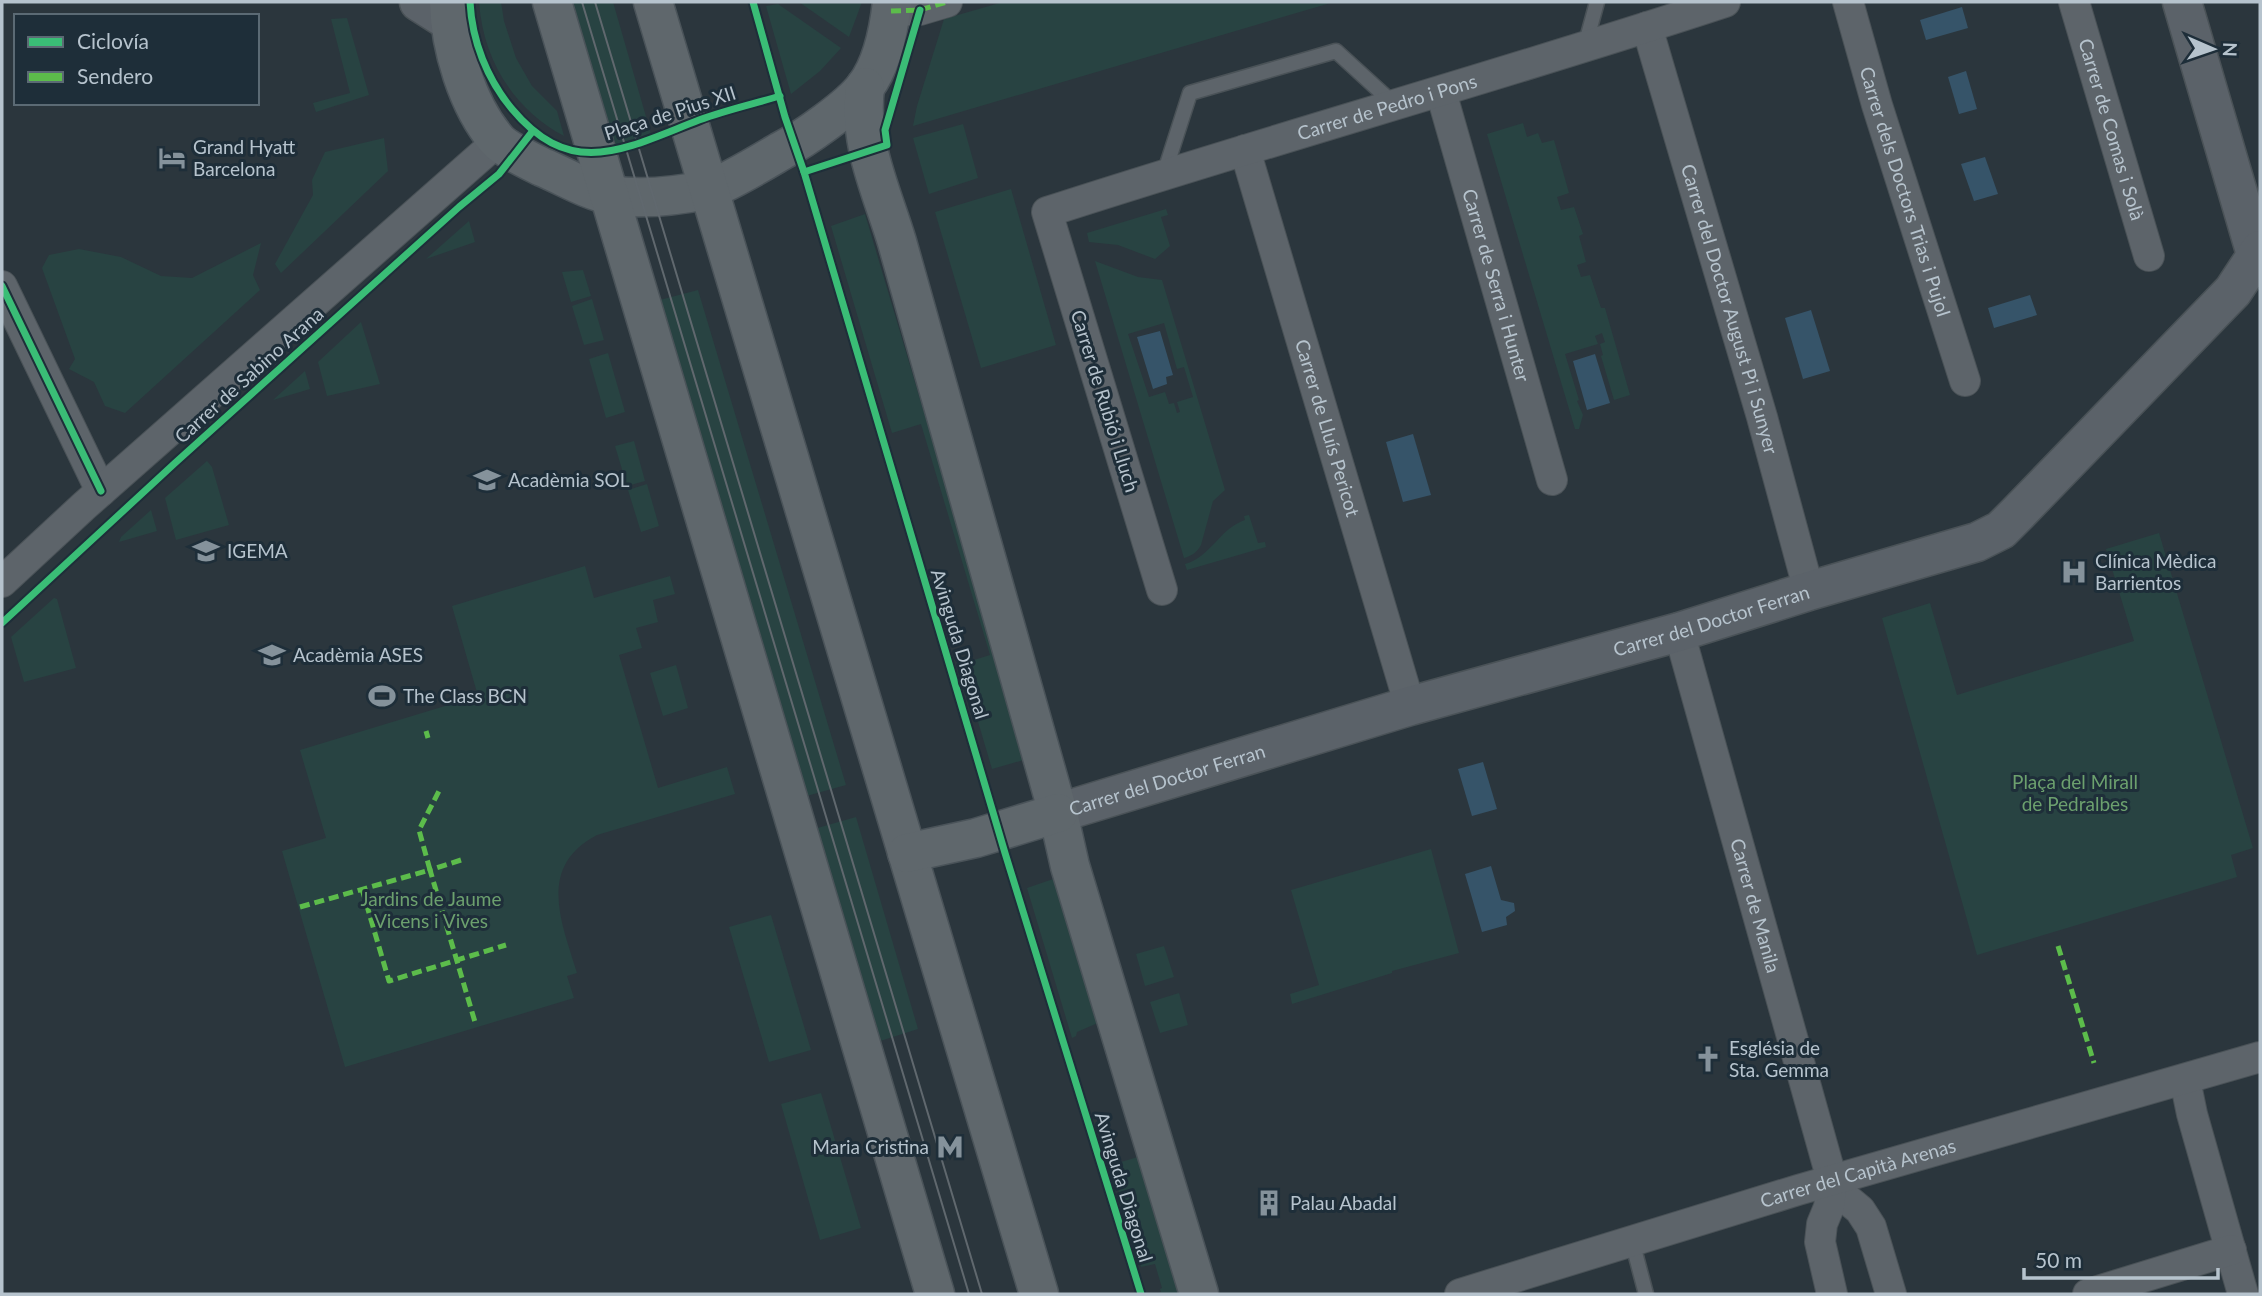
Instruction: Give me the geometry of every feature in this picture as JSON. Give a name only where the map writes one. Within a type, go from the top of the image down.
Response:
[{"type":"main road","points":[[552,2],[935,1294]]},
{"type":"main road","points":[[653,2],[1039,1294]]},
{"type":"main road","points":[[439,8],[478,111],[498,141],[532,162],[609,194],[647,197],[709,189],[795,144],[830,118],[865,88],[885,41],[891,7]]},
{"type":"main road","points":[[865,88],[863,121],[867,151],[901,255],[1058,813],[1070,866],[1199,1294]]},
{"type":"main road","points":[[907,853],[976,838],[1058,813]]},
{"type":"street","points":[[891,7],[920,10],[947,2]]},
{"type":"street","name":"Carrer de Pedro i Pons","points":[[1047,212],[1725,2]]},
{"type":"street","name":"Carrer dels Doctors Trias i Pujol","points":[[1848,2],[1877,105],[1965,381]]},
{"type":"street","name":"Carrer de Comas i Solà","points":[[2074,2],[2149,256]]},
{"type":"street","points":[[2182,2],[2259,257]]},
{"type":"street","name":"Carrer del Doctor August Pi i Sunyer","points":[[1647,27],[1762,418],[1808,591]]},
{"type":"street","name":"Carrer de Serra i Hunter","points":[[1441,92],[1552,480]]},
{"type":"street","name":"Carrer de Sabino Arana","points":[[2,582],[101,491],[498,141]]},
{"type":"street","name":"Carrer de Lluís Pericot","points":[[1245,150],[1410,706]]},
{"type":"street","name":"Carrer de Rubió i Lluch","points":[[1047,212],[1162,590]]},
{"type":"street","name":"Carrer del Doctor Ferran","points":[[1058,813],[1410,706],[1679,632],[1977,542],[2001,530],[2233,291],[2259,257]]},
{"type":"street","points":[[2,286],[101,491]]},
{"type":"street","name":"Carrer de Manila","points":[[1679,632],[1832,1180],[1842,1195],[1860,1210],[1871,1227],[1891,1294]]},
{"type":"street","name":"Carrer del Capità Arenas","points":[[1460,1294],[1832,1180],[2260,1057]]},
{"type":"street","points":[[2185,1080],[2192,1114],[2243,1294]]},
{"type":"street","name":"Carrer de Manila","points":[[1832,1180],[1829,1207],[1819,1242],[1832,1294]]},
{"type":"street","points":[[2088,1294],[2231,1250]]},
{"type":"lane","points":[[1585,46],[1597,2]]},
{"type":"lane","points":[[1164,174],[1190,93],[1336,51],[1395,105]]},
{"type":"lane","points":[[1632,1241],[1646,1294]]},
{"type":"green space","points":[[479,2],[501,2],[516,58],[532,86],[557,111],[564,136],[530,112],[504,80],[487,43]]},
{"type":"green space","points":[[566,2],[613,2],[651,134],[609,146]]},
{"type":"green space","points":[[799,2],[862,2],[849,37]]},
{"type":"green space","points":[[1003,2],[1334,2],[913,126],[944,19]]},
{"type":"green space","points":[[778,4],[841,48],[820,71],[791,94],[766,6]]},
{"type":"green space","points":[[347,18],[369,95],[316,112],[313,103],[350,93],[331,19]]},
{"type":"green space","points":[[1523,123],[1527,137],[1538,133],[1542,143],[1554,140],[1569,193],[1557,197],[1561,210],[1574,207],[1583,234],[1579,236],[1586,262],[1577,265],[1581,277],[1590,275],[1601,308],[1605,308],[1630,395],[1614,400],[1601,356],[1600,344],[1605,342],[1602,333],[1595,336],[1598,344],[1565,354],[1583,415],[1579,429],[1575,429],[1487,134]]},
{"type":"green space","points":[[963,124],[978,178],[929,194],[913,138]]},
{"type":"green space","points":[[384,138],[388,171],[281,273],[275,264],[313,195],[312,180],[325,152]]},
{"type":"green space","points":[[1011,189],[1056,345],[981,368],[935,212]]},
{"type":"green space","points":[[1166,209],[1168,215],[1161,217],[1170,246],[1155,259],[1118,245],[1089,242],[1087,233]]},
{"type":"green space","points":[[865,214],[1027,759],[992,769],[961,664],[990,655],[921,424],[892,433],[831,226]]},
{"type":"green space","points":[[469,221],[475,242],[426,259]]},
{"type":"green space","points":[[261,243],[253,275],[260,290],[125,413],[105,406],[94,382],[69,369],[75,359],[42,268],[49,255],[79,249],[121,257],[161,276],[192,278]]},
{"type":"green space","points":[[1095,261],[1138,277],[1162,280],[1225,490],[1213,501],[1198,550],[1184,558]],"holes":[[[1164,323],[1177,369],[1184,367],[1193,397],[1177,402],[1180,412],[1177,413],[1174,403],[1169,404],[1165,392],[1149,397],[1128,334]]]},
{"type":"green space","points":[[583,270],[591,296],[571,302],[562,272]]},
{"type":"green space","points":[[698,290],[846,785],[803,797],[656,301]]},
{"type":"green space","points":[[592,299],[604,340],[584,345],[572,306]]},
{"type":"green space","points":[[361,322],[380,384],[327,396],[318,362]]},
{"type":"green space","points":[[608,353],[625,412],[606,418],[589,359]]},
{"type":"green space","points":[[305,371],[310,389],[273,400]]},
{"type":"green space","points":[[634,441],[645,481],[627,486],[615,446]]},
{"type":"green space","points":[[207,461],[212,467],[229,525],[176,540],[165,498]]},
{"type":"green space","points":[[647,484],[659,526],[641,532],[628,490]]},
{"type":"green space","points":[[151,510],[157,531],[119,542],[121,537]]},
{"type":"green space","points":[[1249,515],[1258,543],[1265,542],[1266,547],[1187,570],[1185,564],[1202,555],[1229,529],[1245,520],[1244,516]]},
{"type":"green space","name":"Plaça del Mirall de Pedralbes","points":[[2159,533],[2253,848],[2231,855],[2237,877],[1977,955],[1882,618],[1930,603],[1957,695],[2134,641],[2106,549]]},
{"type":"green space","name":"Jardins de Jaume Vicens i Vives","points":[[585,566],[594,598],[670,576],[675,594],[653,600],[658,622],[636,628],[642,648],[619,655],[658,788],[727,767],[735,794],[597,835],[578,848],[566,863],[558,897],[565,935],[577,973],[567,976],[574,998],[345,1067],[282,851],[326,838],[300,750],[478,696],[452,606]]},
{"type":"green space","points":[[54,598],[57,599],[76,668],[24,682],[11,637]]},
{"type":"green space","points":[[676,665],[688,708],[663,716],[650,673]]},
{"type":"green space","points":[[856,817],[918,1029],[877,1042],[814,829]]},
{"type":"green space","points":[[1431,849],[1459,953],[1392,971],[1292,1004],[1290,994],[1319,985],[1291,890]]},
{"type":"green space","points":[[1062,876],[1187,1294],[1155,1294],[1161,1292],[1162,1288],[1155,1264],[1141,1267],[1111,1165],[1141,1156],[1100,1022],[1077,1032],[1072,1038],[1027,888]]},
{"type":"green space","points":[[771,915],[811,1050],[769,1062],[729,927]]},
{"type":"green space","points":[[1164,946],[1174,977],[1145,986],[1136,954]]},
{"type":"green space","points":[[1179,993],[1188,1025],[1160,1033],[1150,1002]]},
{"type":"green space","points":[[821,1093],[861,1228],[820,1240],[781,1104]]},
{"type":"water","points":[[1962,7],[1968,28],[1926,40],[1920,20]]},
{"type":"water","points":[[1966,71],[1977,109],[1959,114],[1948,77]]},
{"type":"water","points":[[1985,157],[1998,194],[1974,201],[1961,164]]},
{"type":"water","points":[[2030,295],[2037,315],[1994,328],[1988,308]]},
{"type":"water","points":[[1811,310],[1830,371],[1803,379],[1785,318]]},
{"type":"water","points":[[1160,331],[1173,375],[1166,377],[1167,384],[1153,389],[1137,337]]},
{"type":"water","points":[[1595,354],[1610,403],[1587,410],[1573,361]]},
{"type":"water","points":[[1413,434],[1431,495],[1403,502],[1386,442]]},
{"type":"water","points":[[1483,762],[1497,809],[1472,816],[1458,769]]},
{"type":"water","points":[[1491,866],[1501,900],[1514,903],[1515,911],[1506,917],[1507,925],[1482,932],[1465,874]]},
{"type":"tram line","points":[[582,2],[969,1294]]},
{"type":"tram line","points":[[595,2],[982,1294]]},
{"type":"marked path","points":[[891,11],[920,10],[947,2]]},
{"type":"marked path","points":[[426,731],[428,738]]},
{"type":"marked path","points":[[300,907],[430,870],[419,830],[440,789]]},
{"type":"marked path","points":[[461,860],[430,870],[475,1022]]},
{"type":"marked path","points":[[362,889],[389,981],[506,945]]},
{"type":"marked path","points":[[2058,946],[2094,1063]]},
{"type":"cycle path","name":"Plaça de Pius XII","points":[[470,2],[471,17],[482,59],[503,97],[534,131],[556,145],[578,152],[624,148],[709,116],[780,96]]},
{"type":"cycle path","name":"Avinguda Diagonal","points":[[753,2],[1005,853],[1141,1294]]},
{"type":"cycle path","points":[[804,172],[887,145],[885,130],[920,10]]},
{"type":"cycle path","points":[[2,623],[175,463],[499,174],[532,132]]},
{"type":"cycle path","points":[[2,286],[101,491]]},
{"type":"place","name":"Grand Hyatt Barcelona","points":[[172,158]]},
{"type":"place","name":"Acadèmia SOL","points":[[487,480]]},
{"type":"place","name":"IGEMA","points":[[206,551]]},
{"type":"place","name":"Clínica Mèdica Barrientos","points":[[2074,572]]},
{"type":"place","name":"Acadèmia ASES","points":[[272,655]]},
{"type":"place","name":"The Class BCN","points":[[382,696]]},
{"type":"place","name":"Església de Sta. Gemma","points":[[1708,1059]]},
{"type":"place","name":"Maria Cristina","points":[[950,1147]]},
{"type":"place","name":"Palau Abadal","points":[[1269,1203]]}]
